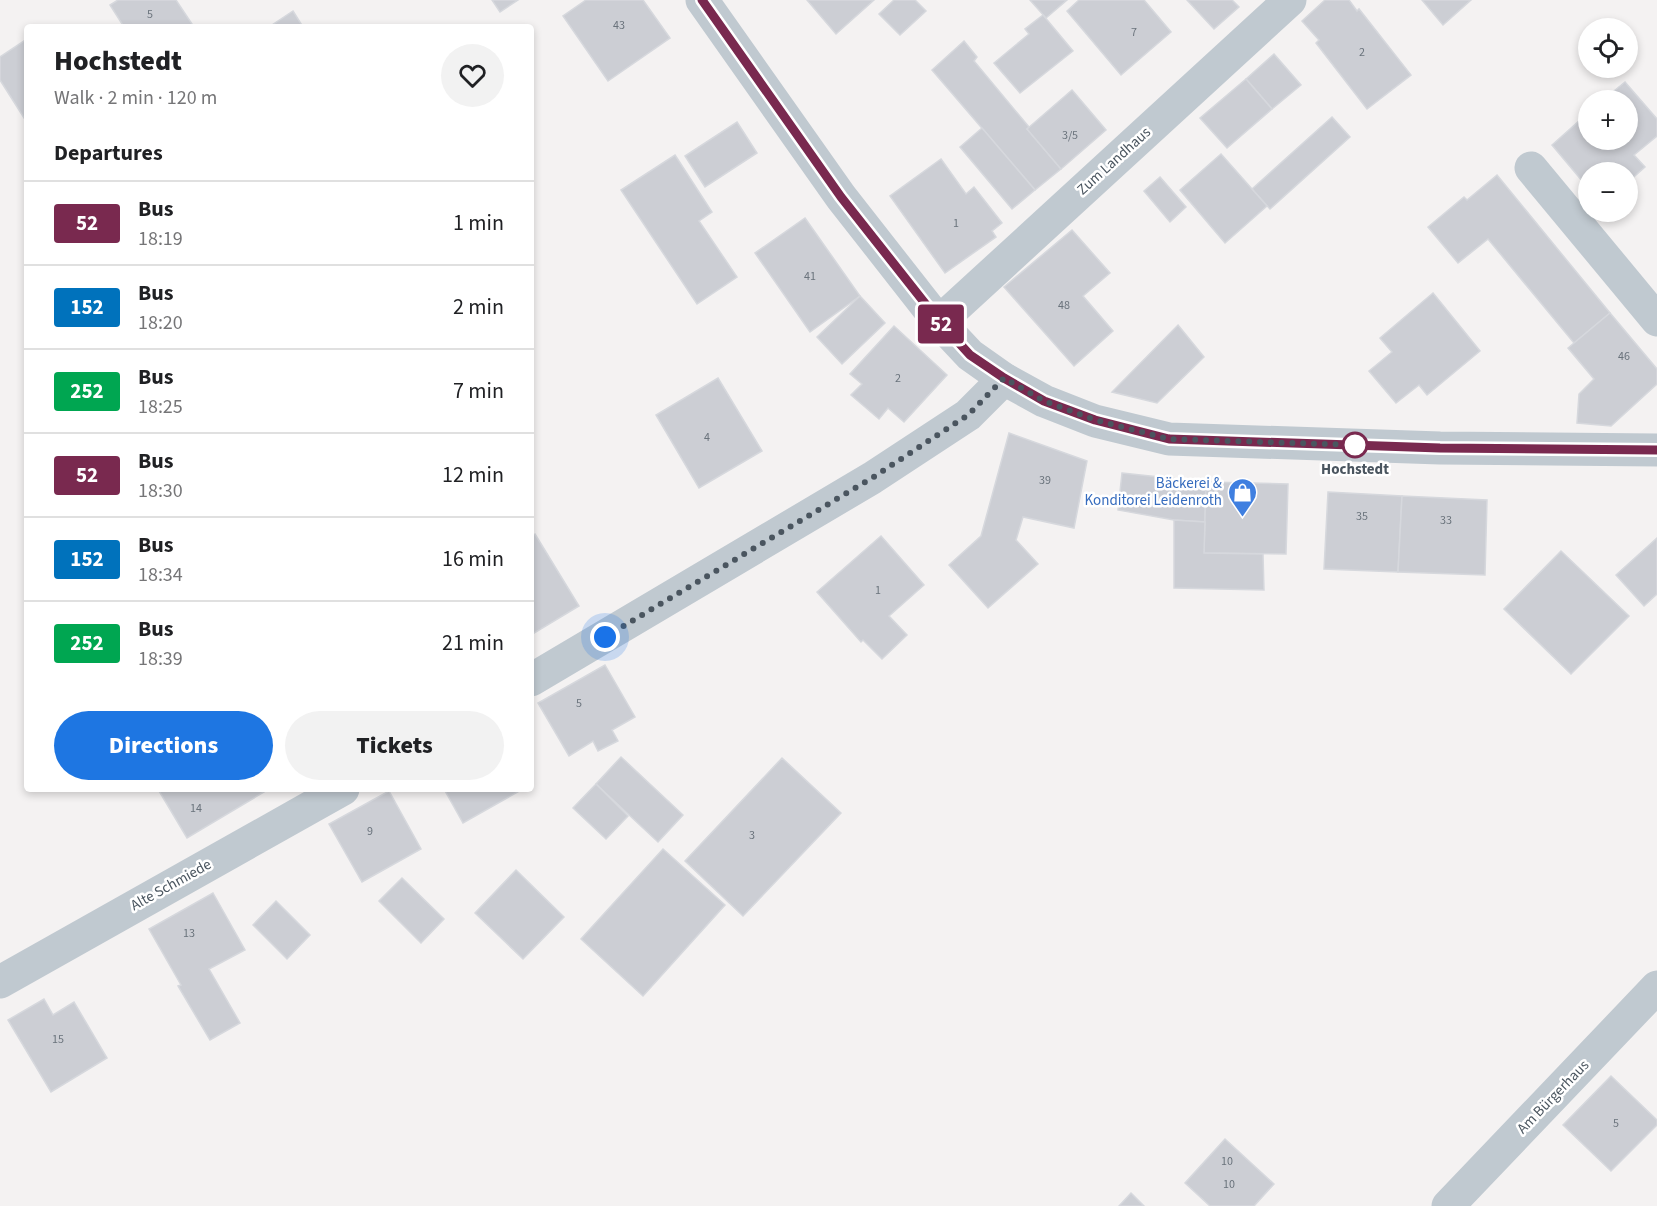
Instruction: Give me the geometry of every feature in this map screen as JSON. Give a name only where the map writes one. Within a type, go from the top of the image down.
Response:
[{"type":"street","points":[[702,0],[841,197],[939,321],[970,355],[1044,401],[1095,420],[1169,439],[1440,448],[1657,450]]},
{"type":"street","name":"Zum Landhaus","points":[[939,321],[1290,0]]},
{"type":"street","points":[[1531,168],[1657,320]]},
{"type":"street","points":[[534,678],[872,478],[968,415],[1004,378]]},
{"type":"street","name":"Alte Schmiede","points":[[0,982],[338,792]]},
{"type":"street","name":"Am Bürgerhaus","points":[[1448,1206],[1657,987]]},
{"type":"building","points":[[118,0],[176,0],[192,24],[122,24],[110,5]]},
{"type":"building","points":[[492,0],[518,0],[500,12]]},
{"type":"building","points":[[586,0],[643,0],[670,38],[608,81],[563,16]]},
{"type":"building","points":[[807,0],[874,0],[836,34]]},
{"type":"building","points":[[894,0],[915,0],[926,11],[900,35],[879,14]]},
{"type":"building","points":[[1030,0],[1067,0],[1046,18]]},
{"type":"building","points":[[1079,0],[1144,0],[1171,32],[1121,75],[1067,11]]},
{"type":"building","points":[[1187,0],[1232,0],[1239,7],[1214,29]]},
{"type":"building","points":[[1325,0],[1349,0],[1357,11],[1359,9],[1411,75],[1367,109],[1316,43],[1319,40],[1302,21]]},
{"type":"building","points":[[1422,0],[1471,0],[1443,25]]},
{"type":"building","points":[[293,11],[301,24],[274,24]]},
{"type":"building","points":[[1043,15],[1073,51],[1020,93],[994,63],[1029,34],[1025,29]]},
{"type":"building","points":[[24,41],[24,118],[0,80],[0,57]]},
{"type":"building","points":[[964,41],[977,57],[974,61],[1061,169],[1035,190],[932,70]]},
{"type":"building","points":[[1274,54],[1301,85],[1272,109],[1246,79]]},
{"type":"building","points":[[1246,79],[1272,109],[1227,148],[1200,118]]},
{"type":"building","points":[[1625,82],[1632,90],[1615,90]]},
{"type":"building","points":[[1072,90],[1106,130],[1061,169],[1027,129]]},
{"type":"building","points":[[1638,97],[1657,119],[1657,136],[1634,155],[1645,167],[1638,173],[1638,162],[1578,162],[1578,176],[1552,145],[1578,122],[1578,150],[1638,150]]},
{"type":"building","points":[[1332,117],[1350,137],[1270,209],[1252,189]]},
{"type":"building","points":[[737,122],[757,153],[705,187],[685,156]]},
{"type":"building","points":[[982,128],[1035,190],[1012,209],[960,147]]},
{"type":"building","points":[[1221,154],[1267,206],[1225,243],[1180,190]]},
{"type":"building","points":[[675,155],[712,212],[699,221],[737,277],[697,304],[621,190]]},
{"type":"building","points":[[941,159],[966,194],[974,187],[1002,223],[992,231],[996,237],[945,273],[890,196]]},
{"type":"building","points":[[1497,175],[1610,313],[1574,343],[1488,239],[1458,263],[1428,227],[1464,197],[1467,200]]},
{"type":"building","points":[[1160,177],[1186,207],[1170,222],[1144,191]]},
{"type":"building","points":[[805,218],[860,296],[810,332],[755,253]]},
{"type":"building","points":[[1072,230],[1110,273],[1083,296],[1113,331],[1074,366],[1004,287]]},
{"type":"building","points":[[1433,293],[1480,351],[1427,395],[1419,385],[1396,403],[1369,371],[1392,352],[1380,338]]},
{"type":"building","points":[[860,296],[885,323],[842,364],[817,337]]},
{"type":"building","points":[[1610,313],[1657,369],[1657,384],[1611,426],[1577,423],[1579,394],[1594,379],[1568,348]]},
{"type":"building","points":[[1178,325],[1204,357],[1157,403],[1112,392]]},
{"type":"building","points":[[894,326],[947,375],[904,422],[888,408],[879,419],[851,395],[862,384],[850,374]]},
{"type":"building","points":[[718,378],[762,451],[699,488],[656,415]]},
{"type":"building","points":[[1009,433],[1087,461],[1074,528],[1023,517],[1016,540],[1038,564],[988,608],[949,565],[981,536]]},
{"type":"building","points":[[1122,473],[1206,482],[1205,522],[1174,520],[1118,510]]},
{"type":"building","points":[[1206,482],[1288,484],[1286,554],[1204,553]]},
{"type":"building","points":[[1328,492],[1402,496],[1398,572],[1324,569]]},
{"type":"building","points":[[1402,496],[1487,500],[1485,575],[1398,572]]},
{"type":"building","points":[[1174,520],[1205,522],[1204,553],[1263,554],[1264,590],[1174,588]]},
{"type":"building","points":[[534,535],[579,606],[534,633]]},
{"type":"building","points":[[881,536],[924,585],[889,616],[907,635],[882,659],[863,640],[861,642],[817,592]]},
{"type":"building","points":[[1657,538],[1657,594],[1644,606],[1616,575]]},
{"type":"building","points":[[1561,551],[1629,616],[1571,674],[1504,609]]},
{"type":"building","points":[[605,665],[635,717],[612,730],[618,741],[598,751],[593,741],[569,756],[538,703]]},
{"type":"building","points":[[621,757],[683,815],[658,842],[596,784]]},
{"type":"building","points":[[782,758],[841,813],[743,916],[685,861]]},
{"type":"building","points":[[596,784],[628,816],[606,839],[573,808]]},
{"type":"building","points":[[160,792],[264,792],[187,838]]},
{"type":"building","points":[[390,792],[421,849],[362,882],[329,824]]},
{"type":"building","points":[[446,792],[518,792],[463,823]]},
{"type":"building","points":[[663,849],[725,905],[643,996],[581,939]]},
{"type":"building","points":[[516,870],[564,917],[523,959],[475,913]]},
{"type":"building","points":[[402,878],[444,919],[421,943],[379,901]]},
{"type":"building","points":[[213,893],[245,950],[209,969],[240,1023],[210,1040],[178,986],[181,985],[149,929]]},
{"type":"building","points":[[276,901],[310,935],[287,959],[253,925]]},
{"type":"building","points":[[44,999],[53,1015],[74,1002],[107,1058],[51,1092],[8,1020]]},
{"type":"building","points":[[1611,1076],[1657,1120],[1657,1125],[1611,1171],[1563,1125]]},
{"type":"building","points":[[1225,1139],[1274,1184],[1254,1206],[1210,1206],[1185,1183]]},
{"type":"building","points":[[1131,1193],[1144,1206],[1119,1206]]},
{"type":"bus line","name":"52","points":[[702,0],[841,197],[939,321],[970,355],[1044,401],[1095,420],[1169,439],[1440,448],[1657,450]]},
{"type":"place","name":"Hochstedt","points":[[1355,445]]},
{"type":"place","name":"Bäckerei & Konditorei Leidenroth","points":[[1243,518]]},
{"type":"route","points":[[605,637],[872,478],[968,415],[1004,378],[1044,401],[1095,420],[1169,439],[1355,445]]}]
